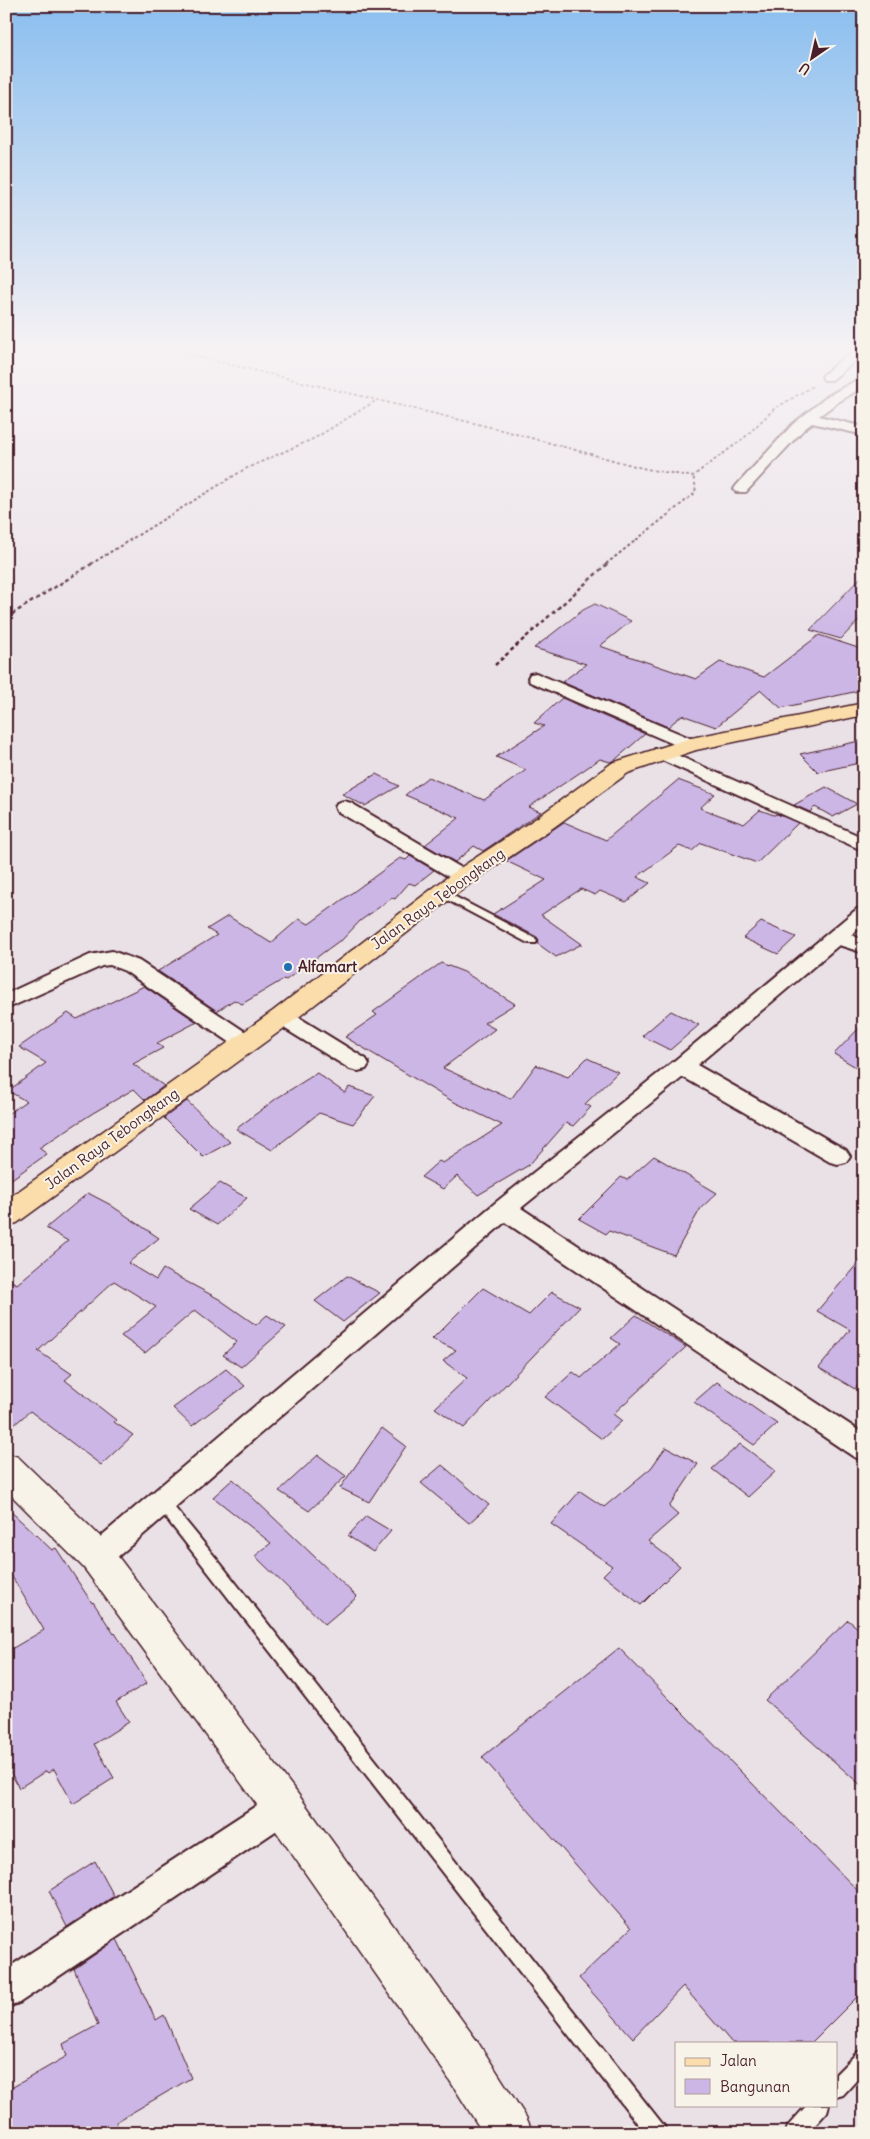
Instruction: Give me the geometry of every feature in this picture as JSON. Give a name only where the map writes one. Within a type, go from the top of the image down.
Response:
[{"type":"main road","name":"Jalan Raya Tebongkang","points":[[6,1215],[282,1017],[463,877],[546,822],[620,768],[690,745],[864,709]]},
{"type":"main road","points":[[6,1467],[97,1557],[283,1807],[462,2056],[510,2133]]},
{"type":"street","points":[[741,489],[778,447]]},
{"type":"street","points":[[536,678],[690,745]]},
{"type":"street","points":[[661,753],[864,844]]},
{"type":"street","points":[[344,807],[463,877]]},
{"type":"street","points":[[97,1557],[504,1209],[682,1066],[864,912]]},
{"type":"street","points":[[836,936],[864,948]]},
{"type":"street","points":[[6,1002],[97,960],[112,958],[132,966],[245,1042]]},
{"type":"street","points":[[282,1017],[358,1064]]},
{"type":"street","points":[[682,1066],[838,1156]]},
{"type":"street","points":[[504,1209],[864,1449]]},
{"type":"street","points":[[6,1990],[283,1807]]},
{"type":"lane","points":[[442,893],[532,942]]},
{"type":"lane","points":[[161,1501],[657,2133]]},
{"type":"lane","points":[[838,2086],[864,2058]]},
{"type":"lane","points":[[795,2133],[819,2106]]},
{"type":"path","points":[[6,618],[141,532],[245,470],[296,447]]},
{"type":"path","points":[[566,447],[646,469],[693,476],[732,447]]},
{"type":"path","points":[[494,665],[623,549],[694,494],[696,488],[693,476]]},
{"type":"building","points":[[864,574],[864,615],[841,639],[810,630]]},
{"type":"building","points":[[595,604],[631,621],[600,646],[696,679],[720,662],[764,677],[819,635],[864,650],[864,686],[858,691],[781,708],[761,690],[716,727],[682,715],[668,727],[562,682],[586,664],[534,648],[583,610]]},
{"type":"building","points":[[562,698],[645,734],[615,760],[610,762],[600,759],[529,807],[541,812],[483,851],[474,846],[455,862],[425,845],[459,818],[405,795],[428,777],[484,800],[526,770],[496,757],[544,726],[534,723]]},
{"type":"building","points":[[864,740],[864,762],[818,772],[800,754]]},
{"type":"building","points":[[376,774],[399,786],[365,806],[342,794]]},
{"type":"building","points":[[678,780],[715,794],[700,808],[744,824],[760,810],[774,815],[777,814],[798,823],[757,863],[701,843],[692,851],[679,846],[637,877],[650,883],[626,902],[600,891],[595,895],[581,889],[541,915],[582,944],[556,957],[538,944],[539,940],[537,937],[493,914],[546,880],[506,861],[564,822],[606,840]]},
{"type":"building","points":[[826,787],[857,804],[833,817],[815,807],[810,812],[794,805]]},
{"type":"building","points":[[410,856],[434,870],[415,885],[409,883],[395,899],[392,898],[360,921],[341,941],[286,980],[284,979],[242,1004],[234,1000],[217,1011],[158,971],[217,935],[207,929],[228,916],[271,943],[299,919],[309,924],[400,858],[406,860]]},
{"type":"building","points":[[761,922],[796,937],[778,954],[743,938]]},
{"type":"building","points":[[441,963],[464,972],[515,1004],[484,1023],[495,1029],[443,1068],[511,1099],[536,1065],[568,1077],[587,1058],[618,1072],[585,1104],[591,1107],[573,1126],[566,1123],[529,1165],[478,1195],[457,1176],[443,1189],[421,1177],[439,1161],[443,1163],[502,1125],[452,1101],[345,1037],[377,1015],[373,1012]]},
{"type":"building","points":[[144,986],[197,1022],[157,1043],[163,1048],[133,1064],[164,1086],[145,1100],[134,1089],[93,1113],[39,1148],[47,1154],[6,1183],[6,1115],[26,1101],[8,1091],[46,1063],[19,1047],[68,1013],[77,1019]]},
{"type":"building","points":[[671,1011],[699,1025],[670,1050],[642,1036]]},
{"type":"building","points":[[864,1023],[864,1072],[834,1054]]},
{"type":"building","points":[[317,1073],[345,1093],[349,1087],[375,1096],[353,1124],[319,1113],[272,1150],[236,1129],[277,1098]]},
{"type":"building","points":[[187,1101],[230,1142],[203,1157],[164,1118]]},
{"type":"building","points":[[654,1156],[717,1193],[701,1208],[674,1255],[609,1231],[606,1234],[579,1219],[621,1177],[627,1180]]},
{"type":"building","points":[[220,1183],[247,1198],[217,1225],[189,1209]]},
{"type":"building","points":[[88,1193],[109,1204],[159,1238],[128,1263],[156,1280],[163,1269],[219,1299],[256,1325],[267,1315],[286,1327],[241,1367],[223,1355],[237,1342],[195,1310],[145,1353],[121,1336],[156,1307],[114,1281],[38,1351],[72,1374],[65,1380],[116,1420],[114,1422],[133,1435],[101,1465],[30,1411],[6,1432],[6,1278],[17,1284],[68,1241],[46,1228]]},
{"type":"building","points":[[864,1256],[864,1377],[855,1389],[819,1368],[850,1330],[817,1311]]},
{"type":"building","points":[[347,1276],[380,1293],[343,1322],[315,1301]]},
{"type":"building","points":[[483,1288],[529,1315],[552,1292],[580,1307],[464,1428],[435,1408],[467,1378],[443,1361],[456,1350],[432,1339]]},
{"type":"building","points":[[636,1315],[686,1347],[613,1414],[622,1421],[602,1439],[545,1397],[573,1372],[581,1378],[620,1344],[611,1338]]},
{"type":"building","points":[[226,1369],[245,1386],[192,1426],[173,1408]]},
{"type":"building","points":[[717,1382],[777,1424],[754,1445],[694,1402]]},
{"type":"building","points":[[382,1428],[406,1446],[369,1502],[340,1488]]},
{"type":"building","points":[[740,1444],[776,1471],[748,1497],[712,1469]]},
{"type":"building","points":[[666,1447],[698,1464],[669,1507],[678,1515],[648,1541],[680,1566],[641,1605],[603,1575],[612,1566],[551,1524],[580,1491],[604,1507],[651,1468]]},
{"type":"building","points":[[318,1455],[346,1476],[309,1511],[279,1491]]},
{"type":"building","points":[[442,1465],[489,1505],[469,1523],[421,1483]]},
{"type":"building","points":[[233,1479],[357,1597],[325,1624],[255,1556],[271,1543],[213,1497]]},
{"type":"building","points":[[6,1507],[52,1550],[56,1548],[147,1683],[116,1702],[129,1722],[94,1744],[114,1778],[73,1804],[54,1769],[48,1773],[46,1771],[19,1788],[6,1764],[6,1652],[44,1630],[11,1575],[6,1575]]},
{"type":"building","points":[[366,1516],[391,1531],[373,1552],[348,1536]]},
{"type":"building","points":[[848,1620],[864,1633],[864,1788],[765,1700]]},
{"type":"building","points":[[619,1648],[864,1897],[864,1990],[812,2042],[731,2042],[683,1986],[633,2038],[579,1978],[631,1928],[482,1757]]},
{"type":"building","points":[[95,1861],[114,1896],[67,1927],[49,1891]]},
{"type":"building","points":[[117,1939],[156,2020],[164,2015],[191,2078],[116,2122],[120,2133],[6,2133],[6,2091],[67,2056],[63,2044],[98,2025],[74,1969]]},
{"type":"place","name":"Alfamart","points":[[288,967]]}]
